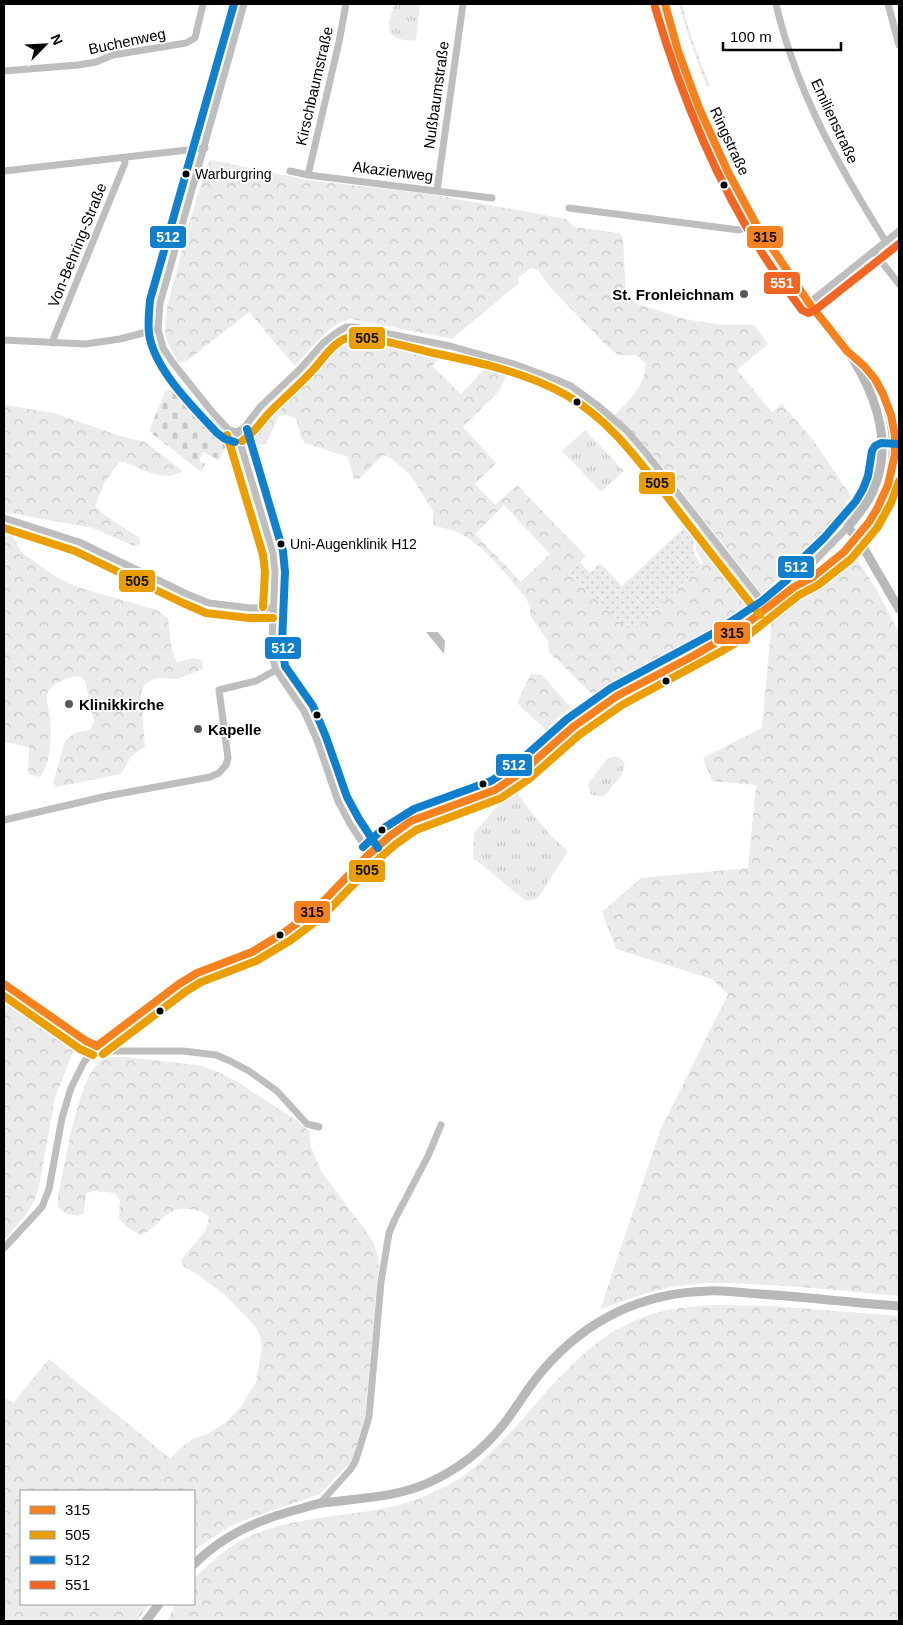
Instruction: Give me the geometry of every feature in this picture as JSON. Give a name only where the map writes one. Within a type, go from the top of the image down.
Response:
[{"type":"street","name":"Buchenweg","points":[[4,71],[88,64],[113,55],[186,43],[196,38],[203,4]]},
{"type":"street","points":[[244,4],[160,303],[158,329],[164,348],[178,370],[224,426],[229,430],[237,432],[244,428],[260,407],[300,369],[323,343],[346,327],[367,329],[440,344],[541,373],[571,386],[613,418],[646,453],[768,608]]},
{"type":"street","name":"Kirschbaumstraße","points":[[308,174],[346,4]]},
{"type":"street","name":"Nußbaumstraße","points":[[437,190],[463,4]]},
{"type":"street","name":"Ringstraße","points":[[665,4],[678,51],[699,108],[728,172],[756,224],[809,303],[847,351],[871,393],[877,409],[882,428],[882,453],[878,479],[864,507],[848,527]]},
{"type":"street","name":"Emilienstraße","points":[[776,4],[792,60],[810,106],[851,186],[886,242]]},
{"type":"street","points":[[888,4],[899,45]]},
{"type":"street","points":[[4,170],[204,148]]},
{"type":"street","name":"Von-Behring-Straße","points":[[53,343],[125,164],[124,158]]},
{"type":"street","name":"Akazienweg","points":[[290,171],[492,198]]},
{"type":"street","points":[[569,208],[739,230],[756,224]]},
{"type":"street","points":[[809,303],[899,231]]},
{"type":"street","points":[[874,252],[899,284]]},
{"type":"street","points":[[4,340],[85,344],[158,329]]},
{"type":"street","name":"Ringstraße","points":[[847,351],[875,379],[883,394],[891,415],[897,454],[882,500],[870,522],[857,538]]},
{"type":"street","points":[[237,432],[273,554],[275,572],[272,643],[276,670],[304,710],[318,740],[338,801],[350,824],[370,854]]},
{"type":"street","points":[[882,453],[897,454]]},
{"type":"street","points":[[4,518],[79,542],[186,594],[209,603],[250,608],[273,608]]},
{"type":"street","points":[[794,587],[808,568],[848,527],[886,584],[899,609]]},
{"type":"street","points":[[4,1248],[42,1207],[49,1189],[62,1118],[71,1088],[84,1062],[97,1046],[179,984],[197,973],[252,952],[285,932],[317,908],[390,836],[418,818],[501,786],[528,767],[573,727],[617,696],[717,643],[741,628],[794,587],[813,577],[844,552],[857,538]]},
{"type":"street","points":[[4,820],[107,796],[210,777],[219,773],[226,765],[228,758],[219,690],[256,681],[276,670]]},
{"type":"street","points":[[4,984],[86,1041],[97,1046],[112,1051],[183,1051],[216,1056],[250,1071],[277,1091],[307,1124],[319,1127]]},
{"type":"street","points":[[320,1503],[350,1470],[360,1447],[368,1417],[381,1282],[388,1238],[395,1219],[428,1156],[441,1125]]},
{"type":"street","points":[[195,1563],[226,1539],[265,1518],[320,1503],[399,1493],[427,1484],[455,1468],[469,1459],[487,1443],[503,1425],[541,1373],[576,1337],[617,1312],[644,1301],[677,1294],[709,1291],[899,1306]]},
{"type":"street","points":[[146,1621],[158,1605]]},
{"type":"green space","points":[[394,4],[420,4],[416,40],[399,39],[390,32],[389,22]]},
{"type":"green space","points":[[679,4],[682,4],[691,37],[710,86],[707,87]]},
{"type":"green space","points":[[212,160],[307,180],[430,194],[566,219],[574,227],[619,233],[623,237],[626,296],[635,303],[685,319],[722,325],[754,325],[768,344],[737,370],[772,412],[782,404],[813,440],[851,496],[821,536],[762,594],[649,450],[615,415],[636,392],[643,378],[645,363],[635,355],[618,355],[608,347],[550,287],[538,270],[531,268],[518,278],[519,283],[452,339],[352,319],[336,325],[328,331],[295,366],[249,312],[188,360],[179,363],[166,337],[166,314],[195,204],[208,163]]},
{"type":"green space","points":[[358,332],[371,333],[445,352],[432,366],[461,394],[489,364],[509,371],[499,391],[463,427],[496,463],[475,484],[495,505],[517,485],[586,556],[569,573],[632,633],[703,563],[696,550],[697,531],[701,528],[756,600],[753,608],[720,630],[593,695],[549,652],[548,641],[530,616],[530,607],[526,598],[478,546],[456,532],[433,525],[433,511],[411,476],[392,459],[383,455],[359,479],[354,479],[348,457],[305,443],[301,437],[296,419],[288,415],[279,416],[266,444],[258,445],[252,442],[253,434],[263,415],[325,346],[342,335]],"holes":[[[504,505],[550,554],[521,582],[475,534]]]},
{"type":"green space","points":[[176,386],[231,435],[219,460],[203,452],[199,461],[205,464],[201,472],[149,431],[165,392]]},
{"type":"green space","points":[[4,405],[54,413],[120,436],[145,442],[183,471],[169,476],[161,476],[146,472],[124,462],[119,462],[105,482],[95,506],[140,538],[140,544],[134,546],[93,528],[4,512]]},
{"type":"green space","points":[[585,430],[624,471],[601,492],[562,451]]},
{"type":"green space","points":[[689,523],[694,533],[693,551],[701,565],[632,633],[569,573],[580,562],[590,573],[600,563],[622,586]]},
{"type":"green space","points":[[4,530],[13,536],[22,553],[56,577],[74,586],[157,610],[168,618],[172,650],[177,662],[194,658],[202,660],[203,669],[177,679],[155,678],[144,685],[141,694],[145,746],[131,757],[121,774],[57,787],[53,783],[65,741],[74,733],[90,730],[94,721],[85,680],[79,676],[65,679],[56,684],[47,695],[51,740],[49,757],[40,777],[28,774],[29,747],[4,742]]},
{"type":"green space","points":[[851,561],[858,561],[864,570],[899,633],[899,1296],[816,1288],[707,1283],[683,1285],[654,1291],[600,1310],[660,1131],[728,994],[712,979],[616,949],[602,912],[641,878],[748,868],[756,785],[712,781],[703,758],[762,728],[772,619]]},
{"type":"green space","points":[[531,674],[542,675],[571,708],[557,718],[548,732],[517,703]]},
{"type":"green space","points":[[614,756],[623,761],[623,773],[605,795],[591,794],[588,786],[589,782],[607,759]]},
{"type":"green space","points":[[515,786],[520,791],[518,794],[535,817],[568,851],[538,898],[526,901],[473,858],[474,833]]},
{"type":"green space","points":[[4,993],[72,1041],[74,1049],[55,1098],[39,1187],[33,1203],[25,1216],[4,1240]]},
{"type":"green space","points":[[109,1057],[126,1057],[197,1065],[214,1070],[236,1081],[299,1122],[309,1131],[311,1147],[321,1171],[374,1243],[379,1261],[365,1417],[352,1461],[320,1494],[229,1527],[195,1549],[195,1490],[20,1490],[20,1605],[148,1605],[137,1621],[4,1621],[4,1398],[13,1403],[49,1359],[171,1459],[178,1450],[194,1438],[208,1434],[226,1422],[241,1407],[256,1382],[262,1348],[260,1334],[254,1325],[227,1297],[197,1274],[184,1267],[181,1260],[206,1230],[209,1217],[204,1213],[187,1209],[172,1211],[147,1232],[140,1235],[128,1228],[119,1219],[120,1200],[115,1193],[95,1191],[86,1193],[84,1213],[78,1216],[64,1213],[58,1207],[58,1196],[78,1106],[91,1073],[102,1060]]},
{"type":"green space","points":[[716,1305],[771,1306],[899,1316],[899,1621],[167,1621],[175,1605],[195,1605],[195,1578],[230,1547],[262,1531],[281,1525],[399,1505],[440,1490],[462,1477],[488,1456],[564,1373],[596,1343],[634,1321],[663,1311]]},
{"type":"shaded area","points":[[426,632],[438,632],[445,641],[444,654]]},
{"type":"transit line","name":"512","points":[[234,4],[150,300],[148,325],[154,352],[169,377],[217,433],[225,439],[235,442]]},
{"type":"transit line","name":"315","points":[[97,1046],[179,984],[197,973],[252,952],[285,932],[317,908],[367,856],[411,821],[495,790],[522,772],[573,727],[617,696],[741,628],[794,587],[813,577],[844,552],[869,522],[877,509],[888,485],[895,454],[895,436],[891,415],[883,394],[875,379],[847,351],[809,303],[756,224],[728,172],[699,108],[678,51],[665,4]]},
{"type":"transit line","name":"551","points":[[655,7],[682,88],[714,166],[754,240],[802,310],[808,313],[814,311],[899,244]]},
{"type":"transit line","name":"505","points":[[242,441],[250,435],[332,348],[347,338],[354,337],[389,342],[484,364],[518,374],[566,395],[582,405],[610,428],[646,470],[760,615]]},
{"type":"transit line","name":"512","points":[[247,429],[283,551],[285,572],[282,643],[285,666],[313,706],[347,797],[378,848]]},
{"type":"transit line","name":"505","points":[[227,435],[263,555],[265,572],[263,607]]},
{"type":"transit line","name":"512","points":[[363,847],[384,828],[414,809],[491,781],[522,759],[567,719],[611,688],[712,634],[762,601],[787,580],[800,561],[824,538],[856,501],[868,476],[872,451],[875,446],[881,443],[899,444]]},
{"type":"transit line","name":"505","points":[[103,1054],[201,982],[256,961],[291,940],[324,915],[374,863],[416,830],[501,798],[529,779],[579,735],[622,705],[747,636],[799,595],[818,585],[851,559],[877,528],[891,503],[899,481]]},
{"type":"transit line","name":"505","points":[[4,528],[75,551],[206,613],[249,618],[273,618]]},
{"type":"transit line","name":"315","points":[[4,984],[86,1041],[97,1046]]},
{"type":"transit line","name":"505","points":[[4,996],[80,1049],[93,1055]]},
{"type":"place","name":"Warburgring","points":[[186,174]]},
{"type":"place","name":"St. Fronleichnam","points":[[744,294]]},
{"type":"place","name":"Uni-Augenklinik H12","points":[[281,544]]},
{"type":"place","name":"Klinikkirche","points":[[69,704]]},
{"type":"place","name":"Kapelle","points":[[198,729]]}]
